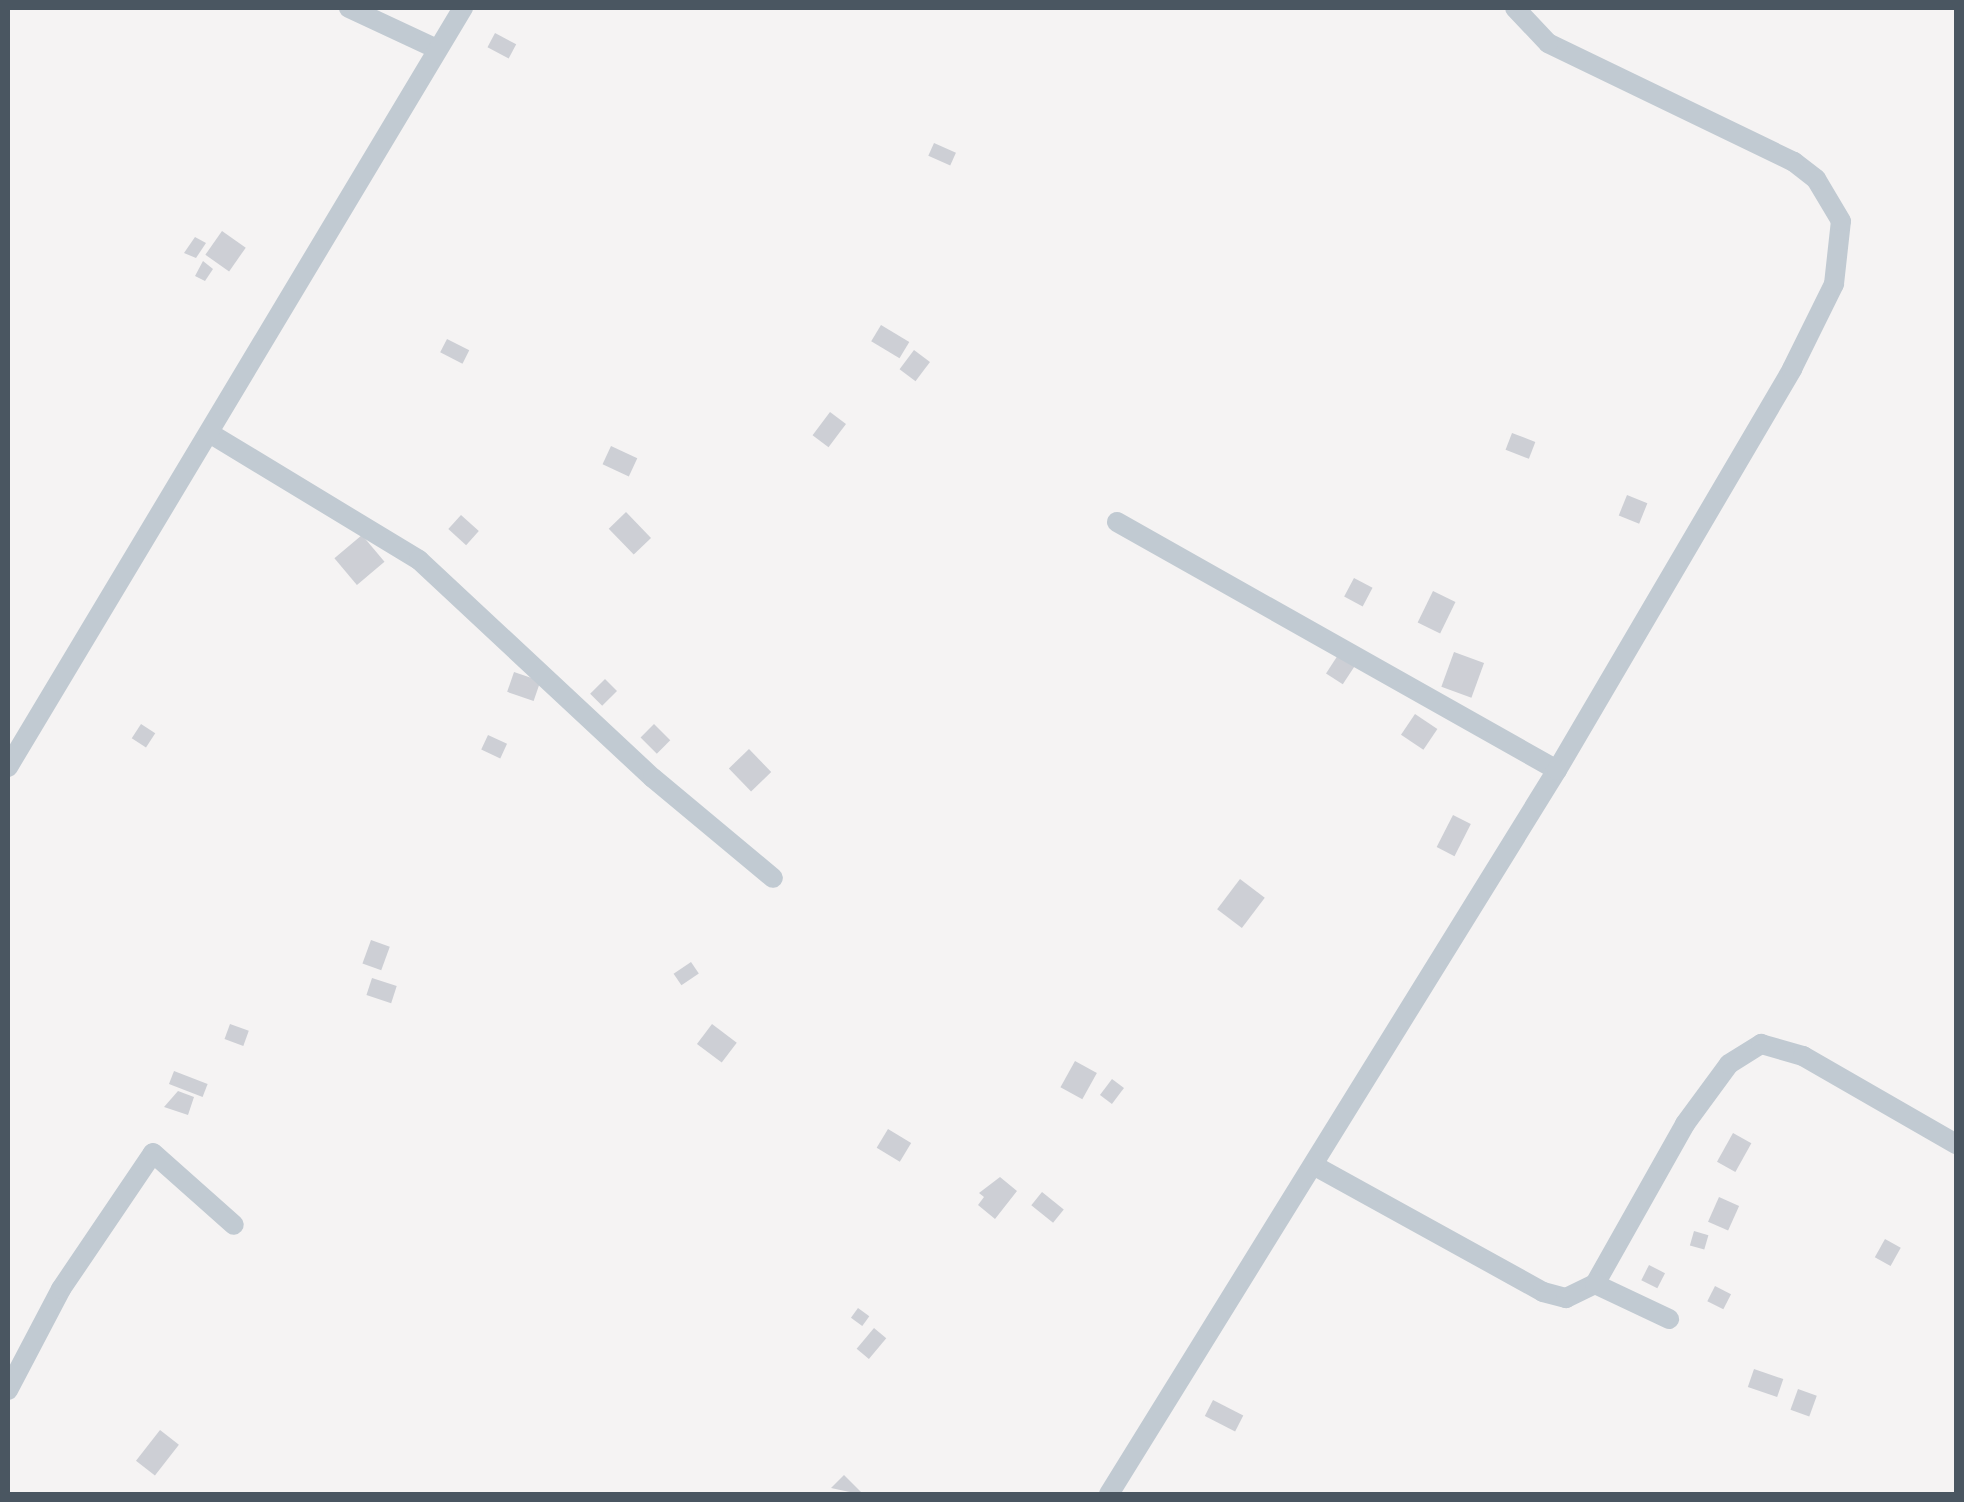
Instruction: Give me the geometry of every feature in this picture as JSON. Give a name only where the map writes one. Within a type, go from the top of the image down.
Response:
[{"type":"street","points":[[349,8],[437,49]]},
{"type":"street","points":[[8,767],[212,434],[320,236],[462,8]]},
{"type":"street","points":[[1109,1494],[1556,770],[1792,368],[1827,301],[1842,248],[1832,199],[1794,162],[1548,43],[1515,8]]},
{"type":"street","points":[[212,434],[419,560],[653,778],[773,878]]},
{"type":"street","points":[[1117,522],[1556,770]]},
{"type":"street","points":[[1315,1166],[1544,1292],[1576,1297],[1595,1284],[1685,1124],[1729,1064],[1760,1044],[1803,1056],[1956,1144]]},
{"type":"street","points":[[8,1390],[61,1289],[153,1154],[234,1225]]},
{"type":"street","points":[[1595,1284],[1669,1320]]},
{"type":"building","points":[[495,33],[516,44],[509,58],[487,47]]},
{"type":"building","points":[[934,143],[956,153],[950,166],[928,156]]},
{"type":"building","points":[[222,231],[246,248],[229,271],[205,255]]},
{"type":"building","points":[[195,237],[206,243],[196,258],[184,253]]},
{"type":"building","points":[[203,261],[213,269],[205,281],[195,276]]},
{"type":"building","points":[[881,325],[909,342],[900,358],[871,341]]},
{"type":"building","points":[[447,339],[469,350],[462,364],[440,352]]},
{"type":"building","points":[[914,350],[930,362],[916,381],[900,369]]},
{"type":"building","points":[[830,412],[846,424],[829,447],[813,435]]},
{"type":"building","points":[[1512,433],[1535,442],[1529,459],[1506,450]]},
{"type":"building","points":[[611,446],[637,458],[629,476],[603,464]]},
{"type":"building","points":[[1627,495],[1647,503],[1639,524],[1619,515]]},
{"type":"building","points":[[626,512],[651,538],[634,555],[609,529]]},
{"type":"building","points":[[461,515],[479,531],[466,545],[448,529]]},
{"type":"building","points":[[362,535],[384,562],[357,585],[334,558]]},
{"type":"building","points":[[1354,578],[1373,588],[1363,606],[1344,597]]},
{"type":"building","points":[[1433,591],[1455,602],[1440,633],[1418,622]]},
{"type":"building","points":[[1454,652],[1484,663],[1471,698],[1441,687]]},
{"type":"building","points":[[1338,655],[1355,666],[1343,684],[1326,673]]},
{"type":"building","points":[[514,672],[540,681],[534,701],[507,692]]},
{"type":"building","points":[[605,679],[617,691],[602,706],[590,694]]},
{"type":"building","points":[[1415,714],[1437,729],[1423,750],[1401,735]]},
{"type":"building","points":[[141,724],[155,733],[146,748],[132,738]]},
{"type":"building","points":[[654,724],[670,740],[657,754],[641,737]]},
{"type":"building","points":[[488,735],[507,744],[500,758],[481,750]]},
{"type":"building","points":[[749,749],[771,772],[751,791],[729,768]]},
{"type":"building","points":[[1453,815],[1471,824],[1454,856],[1437,847]]},
{"type":"building","points":[[1240,879],[1265,898],[1242,928],[1217,909]]},
{"type":"building","points":[[371,940],[390,947],[381,970],[362,963]]},
{"type":"building","points":[[691,962],[699,974],[681,985],[674,974]]},
{"type":"building","points":[[372,978],[397,986],[391,1003],[366,995]]},
{"type":"building","points":[[230,1024],[249,1031],[243,1046],[225,1039]]},
{"type":"building","points":[[712,1024],[737,1043],[722,1063],[697,1044]]},
{"type":"building","points":[[1075,1061],[1097,1073],[1082,1099],[1060,1087]]},
{"type":"building","points":[[174,1071],[208,1084],[203,1097],[169,1084]]},
{"type":"building","points":[[1112,1079],[1124,1088],[1112,1104],[1100,1095]]},
{"type":"building","points":[[178,1091],[194,1097],[188,1115],[164,1107]]},
{"type":"building","points":[[888,1129],[911,1143],[900,1162],[877,1148]]},
{"type":"building","points":[[1733,1133],[1751,1143],[1735,1172],[1717,1162]]},
{"type":"building","points":[[1000,1177],[1017,1191],[995,1219],[978,1205],[984,1197],[979,1193]]},
{"type":"building","points":[[1042,1192],[1064,1210],[1053,1223],[1031,1205]]},
{"type":"building","points":[[1719,1197],[1739,1206],[1728,1231],[1708,1222]]},
{"type":"building","points":[[1694,1231],[1708,1235],[1704,1250],[1690,1245]]},
{"type":"building","points":[[1885,1239],[1901,1248],[1891,1266],[1875,1257]]},
{"type":"building","points":[[1649,1265],[1665,1273],[1657,1288],[1641,1280]]},
{"type":"building","points":[[1715,1286],[1731,1294],[1723,1309],[1707,1301]]},
{"type":"building","points":[[858,1308],[869,1316],[862,1326],[851,1318]]},
{"type":"building","points":[[874,1328],[886,1338],[869,1359],[857,1349]]},
{"type":"building","points":[[1754,1369],[1783,1379],[1777,1397],[1748,1387]]},
{"type":"building","points":[[1798,1389],[1817,1396],[1809,1417],[1790,1410]]},
{"type":"building","points":[[1213,1400],[1243,1415],[1235,1431],[1205,1416]]},
{"type":"building","points":[[160,1430],[179,1445],[155,1476],[136,1461]]},
{"type":"building","points":[[844,1475],[861,1492],[859,1494],[831,1488]]}]
